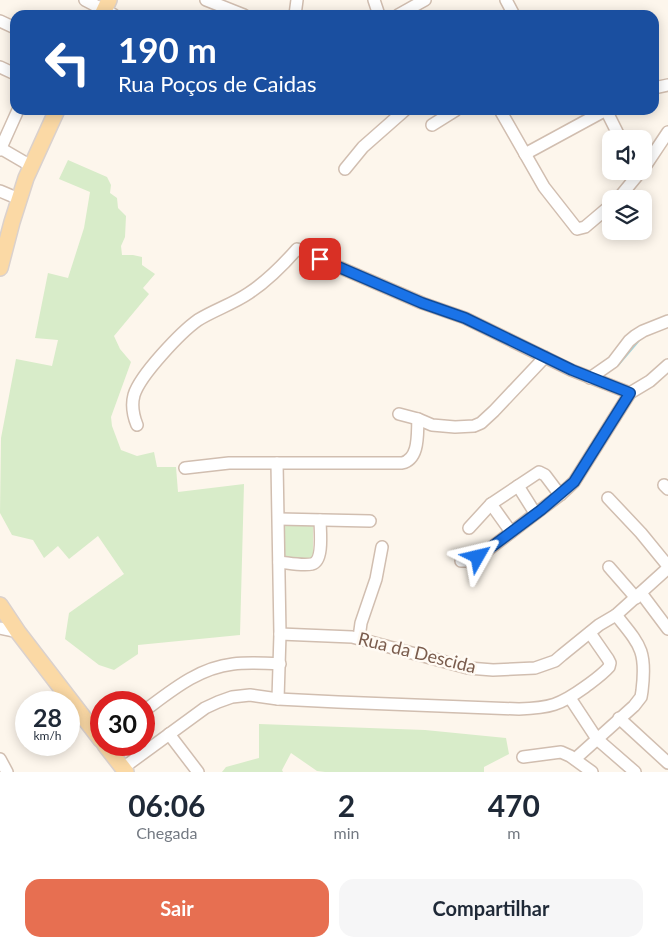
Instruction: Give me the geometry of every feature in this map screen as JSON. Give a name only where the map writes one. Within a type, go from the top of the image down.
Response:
[{"type":"main road","points":[[0,268],[18,199],[55,115]]},
{"type":"main road","points":[[0,606],[90,726]]},
{"type":"main road","points":[[114,756],[125,770]]},
{"type":"street","points":[[85,0],[107,10]]},
{"type":"street","points":[[206,0],[231,10]]},
{"type":"street","points":[[407,10],[425,0]]},
{"type":"street","points":[[16,115],[0,149],[31,166]]},
{"type":"street","points":[[345,169],[363,147],[399,115]]},
{"type":"street","points":[[432,125],[448,115]]},
{"type":"street","points":[[503,115],[544,187],[579,230],[602,213]]},
{"type":"street","points":[[525,154],[597,115]]},
{"type":"street","points":[[608,115],[616,130]]},
{"type":"street","points":[[652,156],[668,132]]},
{"type":"street","points":[[626,190],[634,180]]},
{"type":"street","points":[[0,190],[18,199]]},
{"type":"street","points":[[137,425],[132,405],[134,393],[142,380],[174,342],[185,330],[199,320],[254,289],[297,249],[422,303],[465,318],[590,378],[630,393]]},
{"type":"street","points":[[590,378],[613,362],[635,336],[668,321]]},
{"type":"street","points":[[398,414],[432,425],[474,426],[481,423],[494,411],[545,357]]},
{"type":"street","points":[[461,561],[470,561],[484,553],[560,495],[579,475],[630,393],[650,381],[668,364]]},
{"type":"street","points":[[185,468],[228,463],[348,464],[406,462],[414,453],[418,419]]},
{"type":"street","points":[[416,436],[432,425]]},
{"type":"street","points":[[277,463],[280,562],[278,699]]},
{"type":"street","points":[[469,528],[491,504],[541,472],[560,495]]},
{"type":"street","points":[[518,486],[535,514]]},
{"type":"street","points":[[608,498],[641,533],[668,567]]},
{"type":"street","points":[[491,504],[511,532]]},
{"type":"street","points":[[279,519],[370,521]]},
{"type":"street","points":[[280,562],[311,564],[316,562],[320,555],[320,520]]},
{"type":"street","points":[[359,638],[362,622],[376,579],[382,547]]},
{"type":"street","points":[[609,566],[639,595],[668,629]]},
{"type":"street","name":"Rua da Descida","points":[[280,634],[359,638],[468,668],[501,670],[535,668],[555,661],[599,625],[616,615],[668,567]]},
{"type":"street","points":[[575,759],[634,706],[641,697],[643,683],[642,652],[639,644],[616,615]]},
{"type":"street","points":[[0,628],[18,632]]},
{"type":"street","points":[[125,770],[169,734],[205,708],[232,697],[250,695],[278,699],[519,709],[542,708],[560,704],[590,684],[609,667],[608,659],[590,633]]},
{"type":"street","points":[[155,703],[192,677],[209,670],[238,663],[280,664]]},
{"type":"street","points":[[570,698],[597,739],[635,772]]},
{"type":"street","points":[[620,718],[668,763]]},
{"type":"street","points":[[169,734],[198,772]]},
{"type":"street","points":[[523,757],[561,752],[575,759],[592,772]]},
{"type":"street","points":[[0,759],[7,772]]},
{"type":"green space","points":[[68,160],[107,177],[111,185],[110,193],[117,198],[118,208],[126,216],[125,237],[121,246],[122,255],[142,257],[142,265],[155,274],[143,288],[149,294],[114,336],[120,349],[131,362],[111,417],[112,426],[121,450],[137,456],[154,452],[157,467],[176,467],[178,492],[244,484],[240,635],[138,645],[138,654],[114,670],[99,665],[65,639],[69,613],[124,574],[98,536],[69,559],[58,546],[44,558],[33,540],[12,535],[0,513],[1,438],[16,359],[52,366],[58,340],[35,338],[48,273],[68,278],[84,228],[90,192],[59,179]]},
{"type":"green space","points":[[313,524],[313,559],[283,559],[283,525]]},
{"type":"green space","points":[[259,724],[425,730],[506,738],[509,754],[484,767],[484,772],[325,772],[317,771],[291,753],[282,770],[283,772],[222,772],[226,767],[259,758]]},
{"type":"waterway","points":[[618,365],[640,339]]},
{"type":"route","points":[[320,259],[422,303],[465,318],[572,370],[630,393],[574,482],[541,510],[478,557]]}]
